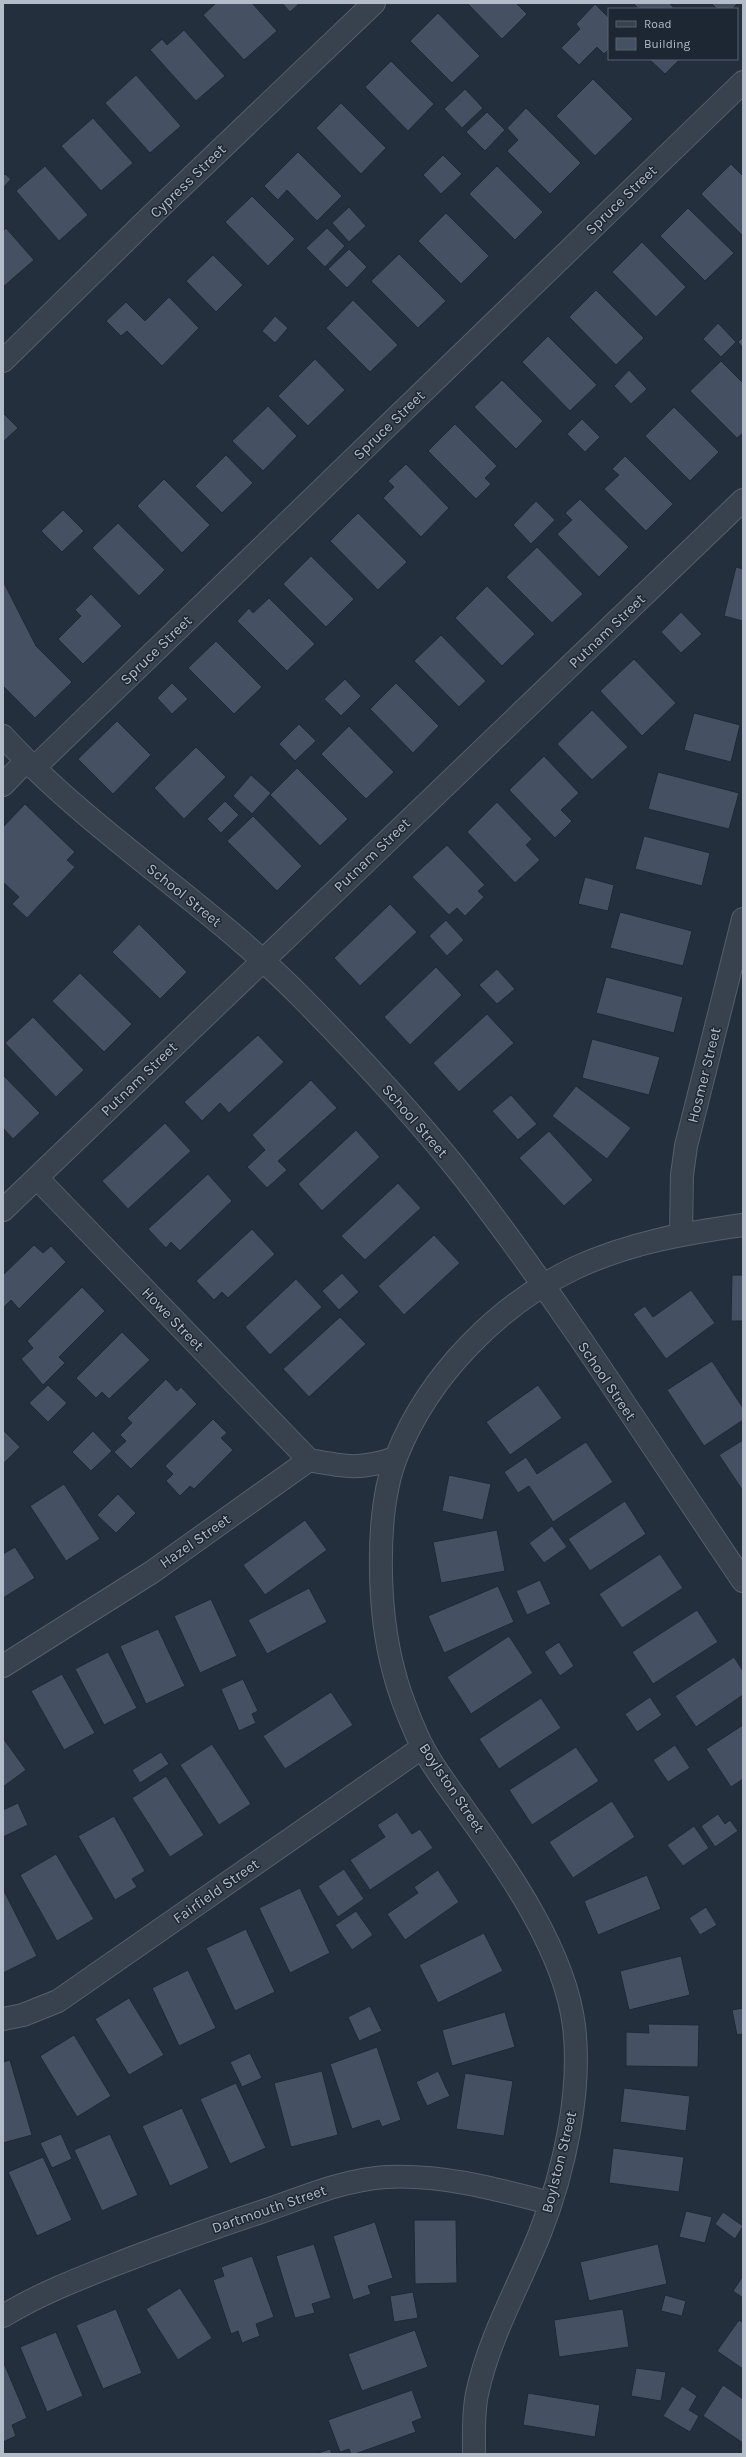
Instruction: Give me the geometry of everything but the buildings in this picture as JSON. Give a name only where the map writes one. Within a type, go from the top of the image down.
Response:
[{"type":"street","name":"Cypress Street","points":[[3,361],[150,217],[374,3]]},
{"type":"street","name":"Spruce Street","points":[[3,785],[30,764],[743,82]]},
{"type":"street","name":"Putnam Street","points":[[3,1210],[743,500]]},
{"type":"street","name":"School Street","points":[[3,736],[30,764],[303,998],[425,1130],[465,1180],[542,1286],[743,1581]]},
{"type":"street","name":"Hosmer Street","points":[[682,1234],[681,1181],[686,1146],[743,919]]},
{"type":"street","name":"Howe Street","points":[[37,1178],[309,1460]]},
{"type":"street","name":"Boylston Street","points":[[474,2454],[476,2398],[486,2358],[538,2238],[550,2203],[563,2155],[572,2110],[576,2064],[574,2024],[562,1980],[547,1942],[527,1902],[503,1863],[423,1747],[406,1709],[393,1670],[386,1628],[382,1542],[385,1500],[396,1458],[420,1410],[436,1386],[460,1356],[491,1325],[542,1286],[609,1253],[682,1234],[743,1225]]},
{"type":"street","points":[[309,1460],[345,1467],[370,1466],[396,1458]]},
{"type":"street","name":"Hazel Street","points":[[3,1666],[152,1572],[309,1460]]},
{"type":"street","name":"Fairfield Street","points":[[3,2019],[23,2014],[58,2001],[423,1747]]},
{"type":"street","name":"Dartmouth Street","points":[[3,2316],[42,2294],[74,2280],[207,2230],[352,2182],[385,2177],[420,2177],[462,2182],[550,2203]]}]
